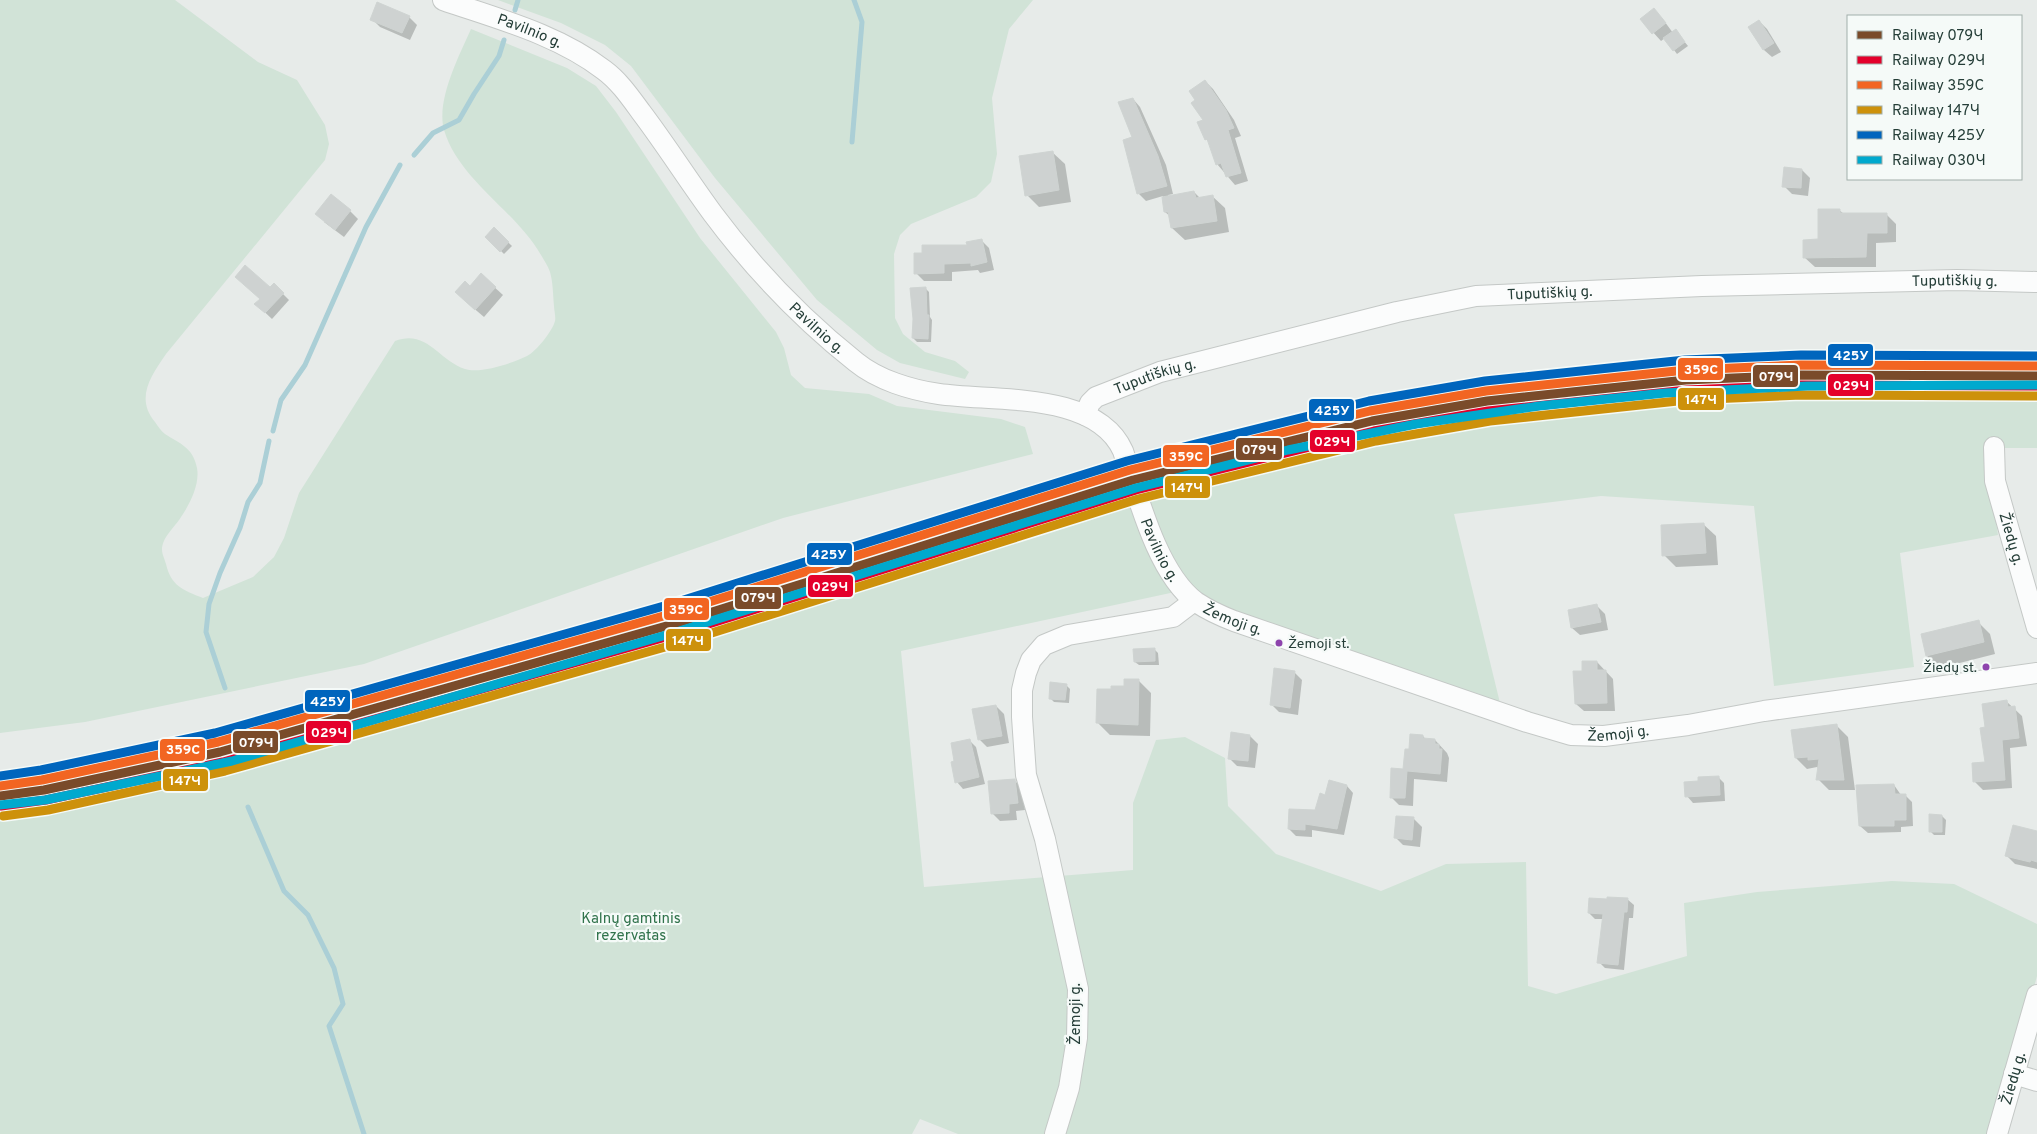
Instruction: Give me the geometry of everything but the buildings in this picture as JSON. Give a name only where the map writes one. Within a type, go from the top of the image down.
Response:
[{"type":"street","name":"Pavilnio g.","points":[[443,0],[519,26],[560,43],[584,56],[606,72],[625,90],[713,214],[754,266],[827,339],[864,369],[909,388],[938,394],[1044,403],[1068,408],[1107,427],[1118,439],[1159,553],[1178,583],[1194,601]]},
{"type":"street","name":"Tuputiškių g.","points":[[1085,415],[1090,403],[1096,397],[1160,372],[1397,312],[1476,296],[1702,286],[1957,280],[2037,282]]},
{"type":"street","name":"Žiedų g.","points":[[1994,447],[1995,481],[2037,628]]},
{"type":"street","name":"Žemoji g.","points":[[1055,1134],[1060,1122],[1077,1038],[1078,988],[1045,839],[1026,774],[1022,690],[1031,660],[1044,645],[1068,635],[1173,617],[1194,601],[1212,612],[1234,621],[1527,722],[1571,735],[1604,736],[1688,725],[1764,710],[2037,674]]},
{"type":"street","name":"Žiedų g.","points":[[1996,1134],[2037,995]]},
{"type":"street","points":[[2014,1074],[2037,1081]]},
{"type":"green space","points":[[0,0],[175,0],[258,62],[297,80],[325,125],[329,144],[325,160],[166,354],[147,387],[146,404],[149,413],[164,433],[189,451],[197,468],[196,487],[191,500],[166,536],[162,550],[171,577],[179,586],[189,592],[203,598],[253,577],[274,557],[284,538],[299,493],[395,341],[406,338],[416,339],[432,347],[456,365],[465,369],[479,370],[505,365],[531,354],[548,335],[554,325],[552,284],[546,263],[517,224],[474,180],[451,148],[444,130],[442,118],[446,92],[455,65],[471,29],[567,68],[596,86],[616,112],[700,238],[776,332],[784,348],[791,375],[805,388],[869,394],[897,406],[1001,419],[1025,427],[1033,454],[783,518],[364,664],[85,722],[0,733]]},
{"type":"green space","points":[[498,0],[1033,0],[1009,29],[992,98],[997,154],[991,182],[976,197],[911,224],[900,235],[894,254],[895,318],[903,334],[925,352],[955,361],[969,372],[965,379],[900,363],[877,350],[817,300],[715,178],[631,66],[605,45],[561,23]]},
{"type":"green space","points":[[1933,392],[2037,393],[2037,448],[1985,448],[1998,535],[1900,553],[1914,667],[1774,686],[1754,506],[1601,496],[1454,514],[1500,703],[1234,610],[1208,599],[1185,578],[1176,565],[1162,536],[1146,492],[1449,429],[1558,412],[1685,403]]},
{"type":"green space","name":"Kalnų gamtinis rezervatas","points":[[1130,498],[1175,592],[901,651],[924,887],[1133,870],[1133,803],[1156,740],[1185,737],[1225,758],[1228,806],[1276,854],[1381,891],[1446,864],[1526,862],[1528,986],[1556,994],[1687,956],[1684,903],[1757,892],[1892,881],[1954,884],[2037,924],[2037,976],[2013,1067],[1991,1134],[958,1134],[920,1119],[912,1134],[0,1134],[0,816],[166,788],[304,755]]},
{"type":"waterway","points":[[515,10],[518,0]]},
{"type":"waterway","points":[[852,142],[862,22],[854,0]]},
{"type":"waterway","points":[[414,155],[433,133],[459,120],[499,56],[504,40]]},
{"type":"waterway","points":[[273,431],[281,400],[305,365],[366,227],[400,165]]},
{"type":"waterway","points":[[225,688],[206,632],[209,604],[220,573],[240,528],[248,502],[260,483],[269,441]]},
{"type":"waterway","points":[[248,807],[284,891],[308,915],[334,968],[343,1004],[329,1026],[364,1134]]},
{"type":"rail line","name":"425У","points":[[0,776],[41,770],[215,733],[671,604],[1127,461],[1369,401],[1485,381],[1685,360],[1801,355],[2037,356]]},
{"type":"rail line","name":"359С","points":[[0,786],[42,780],[218,742],[674,613],[1130,470],[1370,411],[1486,391],[1686,370],[1801,365],[2037,366]]},
{"type":"rail line","name":"079Ч","points":[[0,796],[44,790],[220,752],[677,623],[1133,480],[1372,421],[1487,401],[1686,380],[1801,375],[2037,376]]},
{"type":"rail line","name":"029Ч","points":[[1,806],[46,800],[223,762],[680,633],[1136,490],[1374,431],[1488,411],[1687,390],[1801,385],[2037,386]]},
{"type":"rail line","name":"030Ч","points":[[0,805],[45,800],[232,761],[673,633],[1136,488],[1288,450],[1416,424],[1539,406],[1665,393],[1807,386],[2037,385]]},
{"type":"rail line","name":"147Ч","points":[[3,816],[48,810],[225,771],[683,642],[1138,499],[1376,441],[1490,421],[1687,400],[1801,395],[2037,396]]},
{"type":"place","name":"Žemoji st.","points":[[1279,643]]},
{"type":"place","name":"Žiedų st.","points":[[1986,667]]}]
